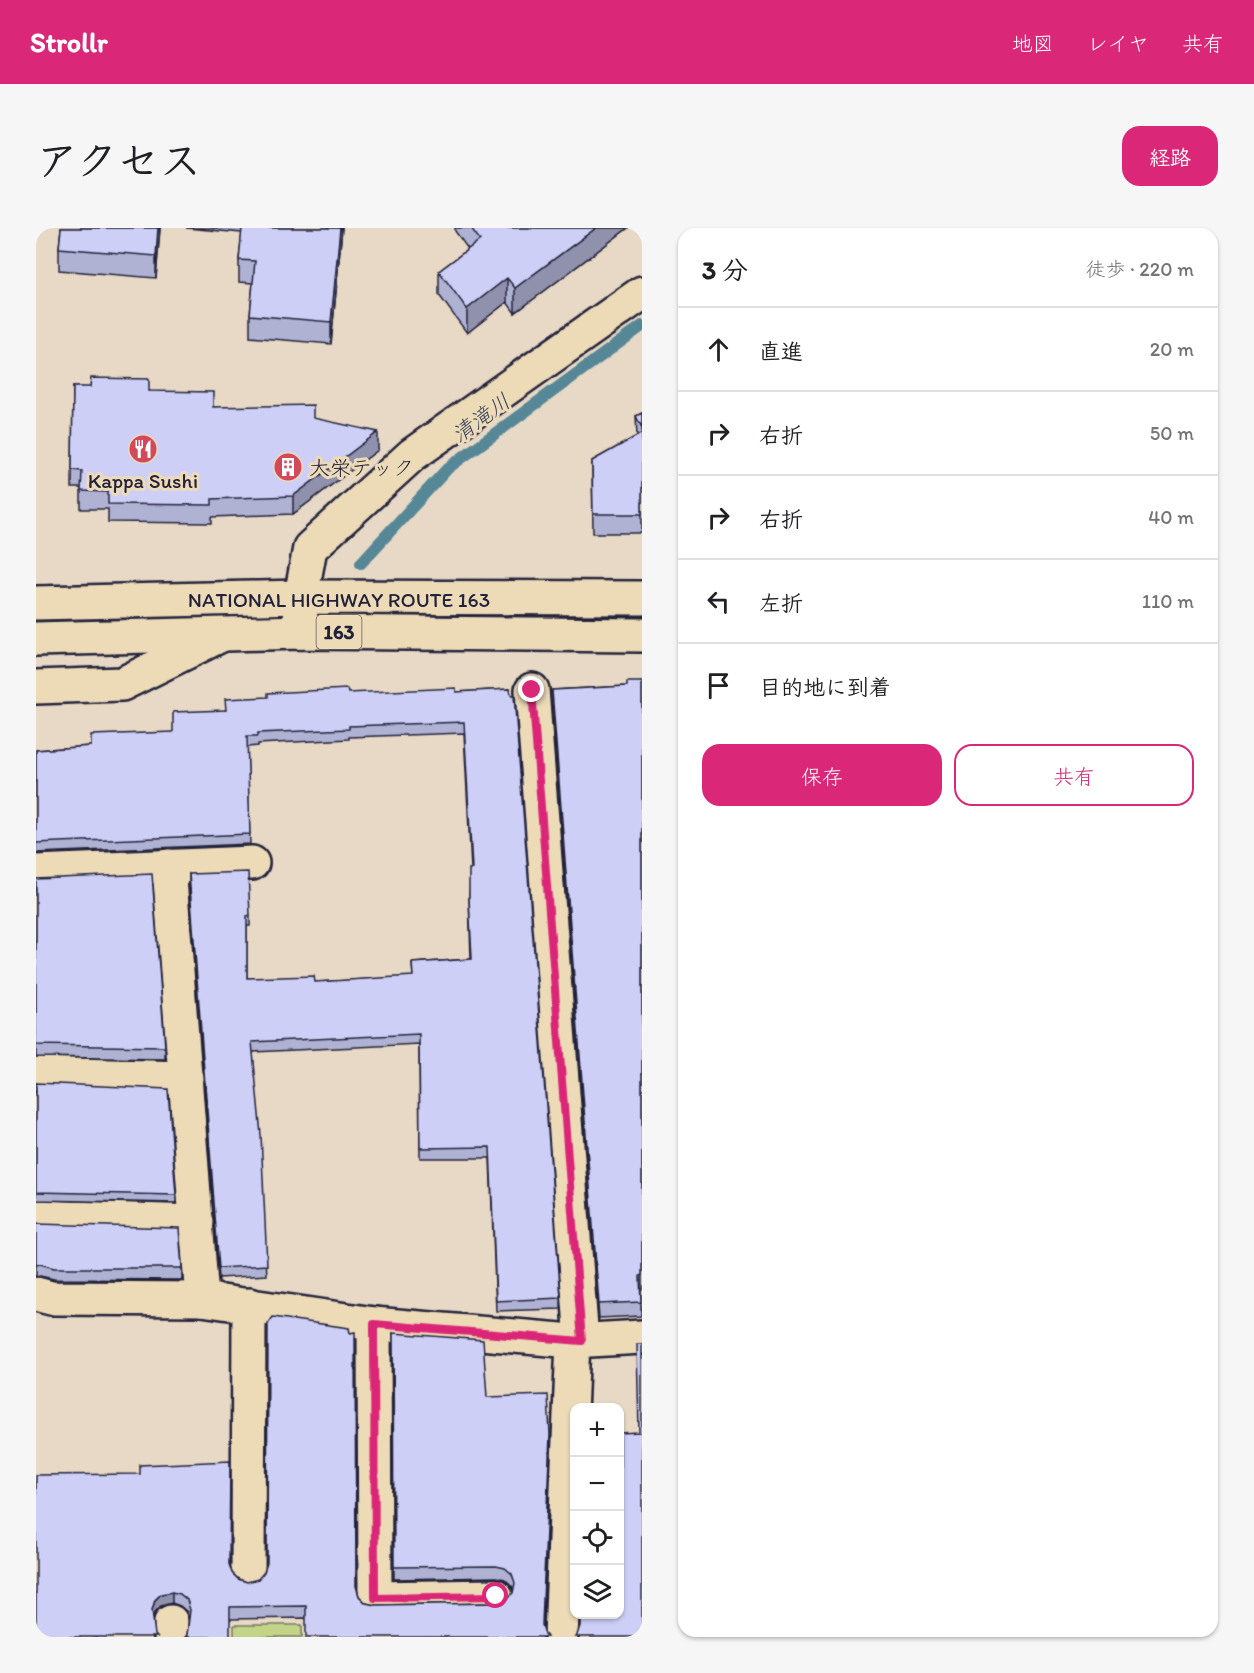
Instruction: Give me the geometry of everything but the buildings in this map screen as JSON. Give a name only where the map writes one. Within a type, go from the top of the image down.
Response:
[{"type":"main road","points":[[300,632],[301,597],[310,548],[412,454],[642,293]]},
{"type":"main road","name":"NATIONAL HIGHWAY ROUTE 163","points":[[36,603],[301,597],[642,598]]},
{"type":"main road","name":"NATIONAL HIGHWAY ROUTE 163","points":[[36,639],[300,632],[642,635]]},
{"type":"main road","points":[[36,687],[122,684],[222,635]]},
{"type":"main road","points":[[532,690],[578,1341],[561,1637]]},
{"type":"main road","points":[[36,872],[252,863]]},
{"type":"main road","points":[[169,866],[202,1299]]},
{"type":"main road","points":[[36,1074],[186,1078]]},
{"type":"main road","points":[[36,1217],[196,1222]]},
{"type":"main road","points":[[36,1294],[51,1298],[202,1299],[374,1324],[578,1341],[642,1337]]},
{"type":"main road","points":[[248,1575],[249,1305]]},
{"type":"main road","points":[[374,1324],[375,1598],[496,1596]]},
{"type":"green space","points":[[234,1625],[302,1625],[302,1637],[234,1637]]},
{"type":"waterway","name":"清滝川","points":[[361,563],[448,468],[642,326]]},
{"type":"place","name":"Kappa Sushi","points":[[143,449]]},
{"type":"place","name":"大栄テック","points":[[288,467]]},
{"type":"route","points":[[496,1596],[375,1598],[374,1324],[582,1341],[532,690]]}]
